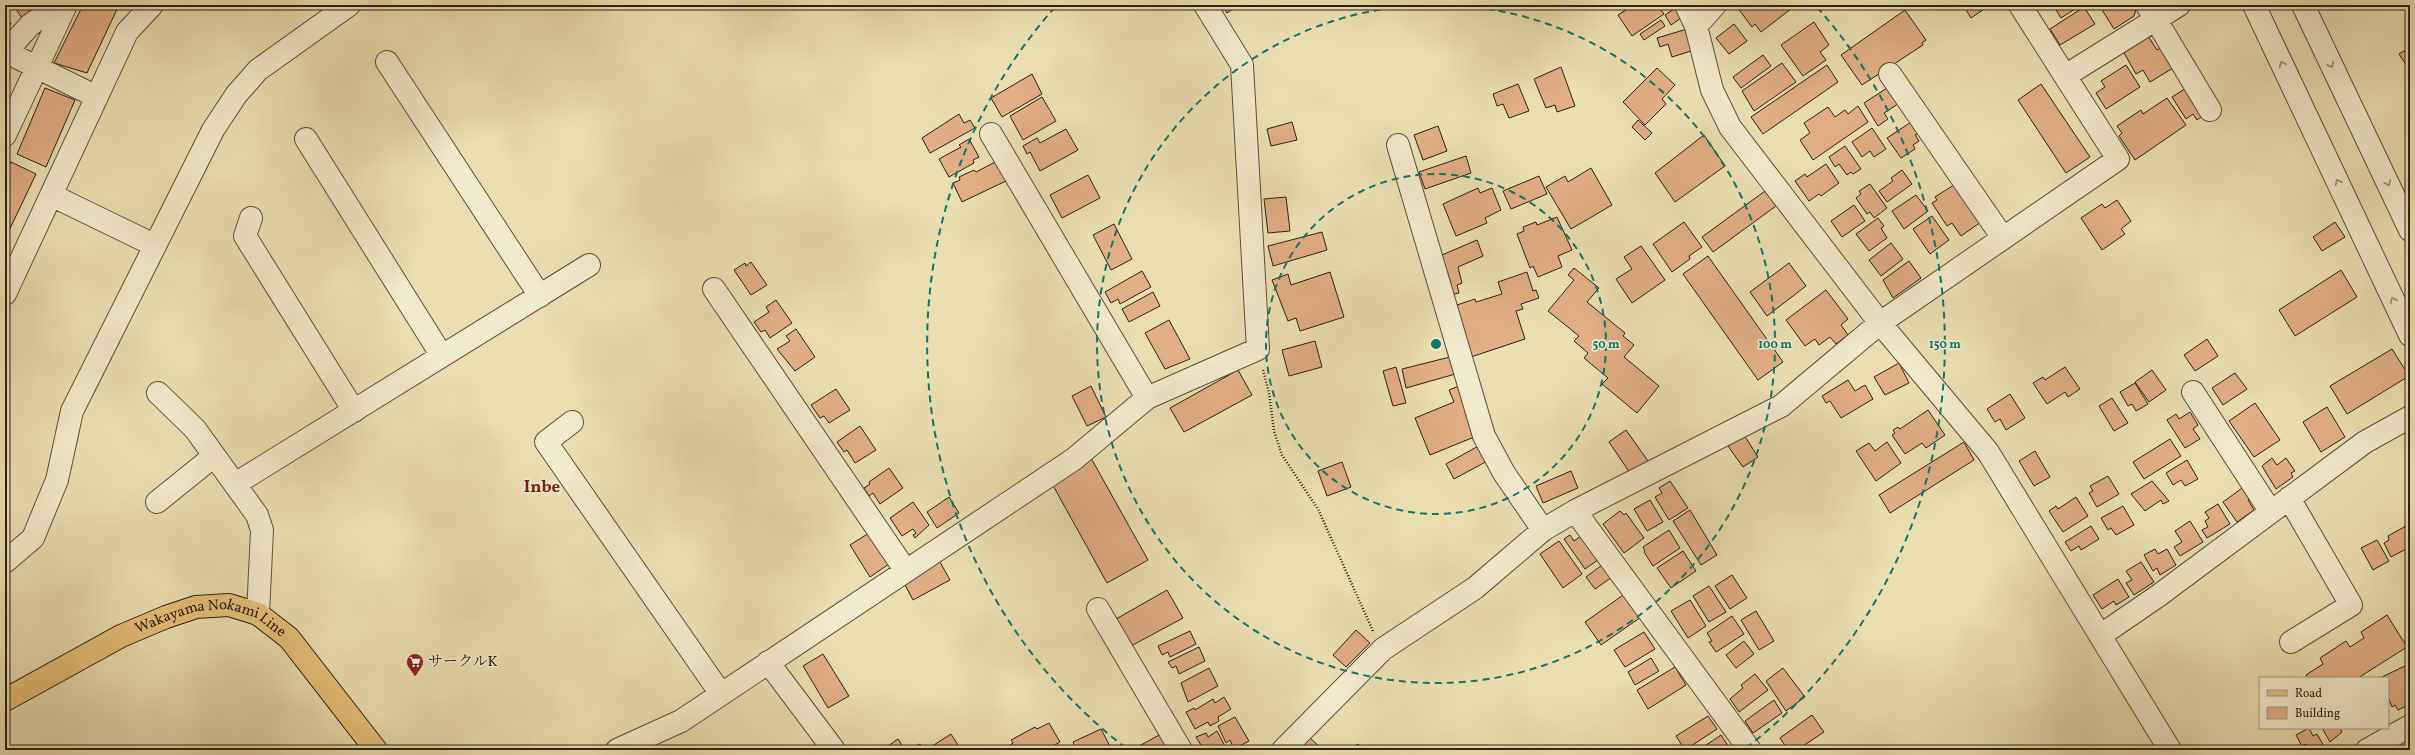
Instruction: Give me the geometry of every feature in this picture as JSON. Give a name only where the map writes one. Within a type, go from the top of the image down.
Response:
[{"type":"main road","name":"Wakayama Nokami Line","points":[[5,700],[121,636],[166,616],[196,607],[229,606],[258,614],[289,638],[376,750]]},
{"type":"street","points":[[59,5],[30,25],[5,52],[37,66],[97,97]]},
{"type":"street","points":[[5,135],[66,5]]},
{"type":"street","points":[[5,294],[127,32],[151,5]]},
{"type":"street","points":[[617,750],[681,721],[1074,458],[1147,398],[1258,348],[1242,65],[1205,5]]},
{"type":"street","points":[[1686,5],[1696,26],[1712,90],[1730,127],[1880,323],[1988,452],[2170,750]]},
{"type":"street","points":[[1696,26],[1715,5]]},
{"type":"street","points":[[1283,750],[1383,649],[1475,588],[1543,530],[1575,511],[1781,406],[1880,323],[2118,159],[2020,5]]},
{"type":"street","points":[[2065,76],[2152,12],[2179,5]]},
{"type":"street","points":[[2254,5],[2410,335]]},
{"type":"street","points":[[2302,5],[2410,230]]},
{"type":"street","points":[[5,562],[33,538],[57,480],[72,411],[212,130],[236,95],[258,70],[347,6]]},
{"type":"street","points":[[2152,12],[2210,110]]},
{"type":"street","points":[[387,62],[540,296]]},
{"type":"street","points":[[1890,74],[2003,238]]},
{"type":"street","points":[[991,134],[1147,398]]},
{"type":"street","points":[[306,139],[442,356]]},
{"type":"street","points":[[1398,145],[1484,436],[1504,473],[1543,530]]},
{"type":"street","points":[[52,195],[154,244]]},
{"type":"street","points":[[251,218],[245,236],[354,411]]},
{"type":"street","points":[[235,484],[589,265]]},
{"type":"street","points":[[714,289],[906,571]]},
{"type":"street","points":[[2193,392],[2271,512]]},
{"type":"street","points":[[158,393],[195,428],[257,515],[262,530],[258,614]]},
{"type":"street","points":[[2101,635],[2158,596],[2365,442],[2410,417]]},
{"type":"street","points":[[572,422],[546,442],[721,694]]},
{"type":"street","points":[[157,502],[214,456]]},
{"type":"street","points":[[2289,498],[2351,605],[2291,642]]},
{"type":"street","points":[[1575,511],[1750,750]]},
{"type":"street","points":[[1098,609],[1181,750]]},
{"type":"street","points":[[768,662],[834,750]]},
{"type":"street","points":[[2367,750],[2410,729]]},
{"type":"path","points":[[1258,348],[1269,393],[1274,431],[1282,455],[1318,509],[1374,633],[1383,649]]},
{"type":"building","points":[[13,5],[41,5],[22,18]]},
{"type":"building","points":[[83,5],[119,5],[87,73],[54,63]]},
{"type":"building","points":[[1222,5],[1239,5],[1227,13]]},
{"type":"building","points":[[1634,5],[1657,5],[1664,14],[1632,36],[1618,15]]},
{"type":"building","points":[[1680,5],[1684,16],[1671,25],[1665,15]]},
{"type":"building","points":[[1739,5],[1796,5],[1761,32],[1755,24],[1752,27],[1737,7]]},
{"type":"building","points":[[1963,5],[1990,5],[1971,18]]},
{"type":"building","points":[[2053,5],[2081,5],[2061,18]]},
{"type":"building","points":[[2099,5],[2137,5],[2134,16],[2114,29]]},
{"type":"building","points":[[2084,7],[2095,24],[2060,45],[2050,29]]},
{"type":"building","points":[[1905,10],[1926,40],[1922,43],[1923,45],[1862,85],[1841,55]]},
{"type":"building","points":[[5,20],[11,23],[5,33]]},
{"type":"building","points":[[1661,20],[1665,26],[1644,40],[1640,34]]},
{"type":"building","points":[[1814,22],[1829,45],[1820,52],[1826,60],[1803,76],[1781,45]]},
{"type":"building","points":[[1734,24],[1747,41],[1729,54],[1716,38]]},
{"type":"building","points":[[1687,29],[1694,50],[1672,57],[1668,44],[1660,47],[1657,38]]},
{"type":"building","points":[[2148,36],[2157,50],[2165,45],[2178,65],[2150,82],[2143,70],[2136,74],[2123,51]]},
{"type":"building","points":[[2410,47],[2410,71],[2399,54]]},
{"type":"building","points":[[1763,55],[1771,66],[1741,88],[1733,77]]},
{"type":"building","points":[[1782,63],[1796,82],[1754,111],[1742,91]]},
{"type":"building","points":[[1827,65],[1838,82],[1763,134],[1751,117]]},
{"type":"building","points":[[2126,65],[2140,87],[2106,109],[2096,93],[2105,87],[2101,81]]},
{"type":"building","points":[[1561,67],[1575,106],[1557,112],[1555,105],[1546,108],[1534,79]]},
{"type":"building","points":[[1657,68],[1675,85],[1662,99],[1666,104],[1645,125],[1623,102]]},
{"type":"building","points":[[1032,74],[1042,94],[1002,117],[991,98]]},
{"type":"building","points":[[1518,84],[1529,111],[1509,118],[1503,104],[1497,106],[1493,94]]},
{"type":"building","points":[[2041,84],[2090,157],[2066,173],[2018,100]]},
{"type":"building","points":[[2188,87],[2205,114],[2197,120],[2193,114],[2186,119],[2172,97]]},
{"type":"building","points":[[45,88],[75,100],[46,167],[17,154]]},
{"type":"building","points":[[1887,88],[1898,104],[1884,113],[1888,119],[1878,126],[1864,103]]},
{"type":"building","points":[[1042,97],[1056,121],[1023,140],[1010,116]]},
{"type":"building","points":[[2167,98],[2186,125],[2135,160],[2119,136],[2122,133],[2117,126],[2141,110],[2143,114]]},
{"type":"building","points":[[1858,106],[1868,122],[1813,160],[1800,140],[1810,133],[1804,123],[1828,107],[1835,117],[1845,110],[1848,114]]},
{"type":"building","points":[[959,114],[964,123],[970,120],[975,128],[930,153],[922,138]]},
{"type":"building","points":[[1638,120],[1652,133],[1645,140],[1632,127]]},
{"type":"building","points":[[1292,122],[1297,140],[1271,146],[1267,129]]},
{"type":"building","points":[[1911,122],[1919,133],[1915,135],[1919,141],[1913,145],[1915,149],[1901,158],[1887,138]]},
{"type":"building","points":[[1438,126],[1447,151],[1423,160],[1414,135]]},
{"type":"building","points":[[1872,128],[1886,149],[1874,157],[1870,151],[1862,157],[1852,142]]},
{"type":"building","points":[[1066,129],[1078,150],[1040,171],[1030,152],[1027,154],[1023,146],[1037,138],[1040,143]]},
{"type":"building","points":[[1704,135],[1725,166],[1675,202],[1655,173]]},
{"type":"building","points":[[969,139],[979,157],[973,160],[974,163],[949,177],[939,159],[961,147],[959,145]]},
{"type":"building","points":[[1845,146],[1861,169],[1853,174],[1851,172],[1847,175],[1839,164],[1835,167],[1829,157]]},
{"type":"building","points":[[1466,156],[1471,173],[1425,189],[1419,172]]},
{"type":"building","points":[[999,160],[1008,180],[962,202],[953,183],[960,180],[959,177],[974,170],[976,172]]},
{"type":"building","points":[[11,162],[36,174],[5,239],[5,174]]},
{"type":"building","points":[[1826,164],[1839,183],[1821,196],[1819,194],[1809,201],[1795,181],[1805,174],[1807,177]]},
{"type":"building","points":[[1591,168],[1612,205],[1571,229],[1546,187],[1565,176],[1568,182]]},
{"type":"building","points":[[1902,170],[1912,184],[1887,202],[1879,191],[1893,181],[1891,178]]},
{"type":"building","points":[[1088,175],[1100,198],[1062,218],[1050,195]]},
{"type":"building","points":[[1539,176],[1547,194],[1511,209],[1503,191]]},
{"type":"building","points":[[1957,183],[1981,222],[1961,236],[1952,223],[1947,226],[1932,203],[1937,200],[1935,197]]},
{"type":"building","points":[[1870,184],[1887,208],[1874,218],[1870,212],[1867,214],[1856,198],[1861,194],[1859,191]]},
{"type":"building","points":[[1478,188],[1480,193],[1492,188],[1501,210],[1485,218],[1487,223],[1456,236],[1443,204]]},
{"type":"building","points":[[1765,191],[1776,206],[1713,252],[1702,237]]},
{"type":"building","points":[[1916,195],[1928,211],[1904,229],[1892,211]]},
{"type":"building","points":[[1286,197],[1290,231],[1268,233],[1264,199]]},
{"type":"building","points":[[2117,200],[2131,221],[2121,229],[2125,234],[2102,250],[2081,218],[2102,204],[2105,208]]},
{"type":"building","points":[[1854,205],[1865,221],[1842,237],[1831,221]]},
{"type":"building","points":[[1932,216],[1949,240],[1930,254],[1913,229]]},
{"type":"building","points":[[1557,217],[1572,250],[1558,256],[1562,267],[1538,277],[1533,266],[1530,268],[1517,234],[1524,231],[1523,227],[1536,222],[1537,225]]},
{"type":"building","points":[[1878,218],[1884,226],[1881,228],[1887,238],[1869,251],[1856,234]]},
{"type":"building","points":[[1684,222],[1702,247],[1689,256],[1690,259],[1672,272],[1653,244]]},
{"type":"building","points":[[2335,222],[2345,237],[2322,251],[2313,237]]},
{"type":"building","points":[[1114,224],[1132,259],[1111,270],[1093,235]]},
{"type":"building","points":[[1322,232],[1327,250],[1273,266],[1268,246]]},
{"type":"building","points":[[1477,240],[1483,256],[1458,267],[1462,283],[1457,285],[1459,293],[1451,295],[1448,285],[1451,284],[1442,255]]},
{"type":"building","points":[[1891,243],[1903,259],[1881,276],[1869,260]]},
{"type":"building","points":[[1641,246],[1665,280],[1632,303],[1616,279],[1632,269],[1624,257]]},
{"type":"building","points":[[1708,256],[1783,362],[1758,380],[1683,274]]},
{"type":"building","points":[[1909,261],[1921,278],[1893,298],[1883,280]]},
{"type":"building","points":[[751,262],[767,285],[751,295],[734,270],[745,263],[746,266]]},
{"type":"building","points":[[1789,263],[1806,286],[1767,316],[1750,292]]},
{"type":"building","points":[[1574,268],[1599,288],[1587,302],[1625,333],[1623,336],[1634,345],[1624,357],[1659,386],[1637,413],[1602,384],[1608,378],[1584,358],[1588,353],[1574,341],[1579,336],[1548,311],[1574,280],[1568,275]]},
{"type":"building","points":[[2341,270],[2357,297],[2295,336],[2279,310]]},
{"type":"building","points":[[1142,271],[1151,287],[1120,304],[1118,299],[1111,303],[1105,292]]},
{"type":"building","points":[[1330,272],[1344,317],[1300,331],[1296,318],[1288,321],[1272,280],[1288,274],[1291,285]]},
{"type":"building","points":[[1527,272],[1533,291],[1536,290],[1539,298],[1521,304],[1523,309],[1516,311],[1525,339],[1471,357],[1456,309],[1457,305],[1475,299],[1476,302],[1502,294],[1498,282]]},
{"type":"building","points":[[1826,290],[1848,319],[1841,325],[1848,335],[1836,344],[1830,337],[1819,345],[1815,339],[1805,346],[1786,320]]},
{"type":"building","points":[[1153,292],[1160,306],[1129,322],[1122,309]]},
{"type":"building","points":[[776,300],[792,323],[770,338],[765,330],[761,332],[754,322],[769,312],[766,307]]},
{"type":"building","points":[[1169,320],[1190,359],[1165,369],[1145,333]]},
{"type":"building","points":[[796,329],[815,357],[795,371],[777,349],[790,341],[786,336]]},
{"type":"building","points":[[2207,339],[2218,356],[2195,371],[2184,355]]},
{"type":"building","points":[[1315,341],[1322,367],[1289,376],[1282,350]]},
{"type":"building","points":[[2392,349],[2409,376],[2347,414],[2330,386]]},
{"type":"building","points":[[1454,356],[1459,373],[1406,388],[1402,369]]},
{"type":"building","points":[[1899,363],[1909,383],[1885,395],[1874,377]]},
{"type":"building","points":[[1396,367],[1406,403],[1393,406],[1383,371]]},
{"type":"building","points":[[2065,367],[2080,389],[2068,397],[2065,392],[2047,404],[2033,383],[2043,377],[2045,380]]},
{"type":"building","points":[[1238,370],[1252,395],[1184,432],[1170,408]]},
{"type":"building","points":[[2152,370],[2166,390],[2149,402],[2135,382]]},
{"type":"building","points":[[2235,373],[2247,389],[2223,405],[2212,388]]},
{"type":"building","points":[[1848,380],[1855,391],[1865,385],[1873,399],[1841,418],[1830,401],[1826,403],[1822,396]]},
{"type":"building","points":[[2135,383],[2148,404],[2136,411],[2132,404],[2128,406],[2120,392]]},
{"type":"building","points":[[1464,384],[1484,433],[1430,455],[1415,418],[1454,402],[1449,390]]},
{"type":"building","points":[[1091,386],[1106,417],[1087,426],[1072,396]]},
{"type":"building","points":[[836,389],[850,410],[829,423],[824,416],[820,418],[811,405]]},
{"type":"building","points":[[2010,394],[2025,418],[2006,430],[2000,419],[1995,422],[1987,409]]},
{"type":"building","points":[[2112,398],[2128,423],[2114,431],[2099,406]]},
{"type":"building","points":[[2255,403],[2280,440],[2254,457],[2229,421]]},
{"type":"building","points":[[2327,407],[2345,437],[2321,452],[2303,422]]},
{"type":"building","points":[[1928,410],[1945,435],[1926,448],[1922,443],[1905,454],[1892,435],[1895,433],[1893,430],[1898,427],[1900,429]]},
{"type":"building","points":[[2190,412],[2198,425],[2193,429],[2200,439],[2185,448],[2167,420],[2176,414],[2179,419]]},
{"type":"building","points":[[860,426],[876,450],[855,463],[847,450],[844,452],[837,442]]},
{"type":"building","points":[[1626,430],[1648,461],[1630,473],[1609,442]]},
{"type":"building","points":[[1744,435],[1758,457],[1743,467],[1728,446]]},
{"type":"building","points":[[2170,439],[2181,456],[2144,479],[2133,462]]},
{"type":"building","points":[[1887,442],[1901,463],[1876,481],[1856,451],[1869,443],[1875,451]]},
{"type":"building","points":[[1964,442],[1974,460],[1890,513],[1879,495]]},
{"type":"building","points":[[1482,444],[1491,459],[1454,479],[1446,464]]},
{"type":"building","points":[[2035,451],[2050,477],[2034,486],[2019,461]]},
{"type":"building","points":[[1091,458],[1148,560],[1107,583],[1050,480]]},
{"type":"building","points":[[2272,458],[2277,465],[2286,458],[2295,471],[2291,473],[2293,477],[2276,489],[2262,466]]},
{"type":"building","points":[[2187,460],[2198,479],[2185,486],[2181,480],[2173,485],[2166,473]]},
{"type":"building","points":[[1342,462],[1351,487],[1327,496],[1318,471]]},
{"type":"building","points":[[889,468],[903,488],[880,504],[873,493],[869,496],[864,488],[870,484],[869,482]]},
{"type":"building","points":[[1571,471],[1578,488],[1543,503],[1536,486]]},
{"type":"building","points":[[2108,476],[2119,494],[2097,507],[2089,493],[2093,491],[2090,486]]},
{"type":"building","points":[[1670,481],[1688,508],[1669,520],[1655,497],[1662,493],[1659,488]]},
{"type":"building","points":[[2152,481],[2169,501],[2163,504],[2161,500],[2145,511],[2131,494]]},
{"type":"building","points":[[2245,486],[2252,497],[2248,500],[2254,510],[2237,522],[2223,502]]},
{"type":"building","points":[[949,497],[959,513],[937,528],[927,512]]},
{"type":"building","points":[[2076,497],[2088,516],[2063,532],[2049,511],[2056,506],[2058,509]]},
{"type":"building","points":[[1650,500],[1663,522],[1647,531],[1634,509]]},
{"type":"building","points":[[913,502],[929,525],[915,538],[913,535],[916,533],[913,529],[902,536],[890,518]]},
{"type":"building","points":[[2218,504],[2230,524],[2207,538],[2202,530],[2208,527],[2205,521],[2209,518],[2205,512]]},
{"type":"building","points":[[2123,506],[2134,525],[2116,535],[2111,528],[2108,530],[2101,518]]},
{"type":"building","points":[[1690,510],[1717,555],[1701,565],[1673,521]]},
{"type":"building","points":[[1620,511],[1624,515],[1626,513],[1644,538],[1624,553],[1603,524]]},
{"type":"building","points":[[2190,521],[2203,542],[2180,556],[2174,547],[2182,542],[2175,531]]},
{"type":"building","points":[[2091,526],[2099,539],[2081,550],[2079,546],[2071,551],[2065,542]]},
{"type":"building","points":[[2406,526],[2410,534],[2410,547],[2391,557],[2384,543],[2389,540],[2388,536]]},
{"type":"building","points":[[1669,530],[1680,548],[1653,566],[1644,552],[1643,547]]},
{"type":"building","points":[[869,533],[889,564],[870,577],[850,545]]},
{"type":"building","points":[[1585,533],[1602,557],[1585,569],[1564,539],[1570,535],[1574,541]]},
{"type":"building","points":[[2377,540],[2389,561],[2373,570],[2361,548]]},
{"type":"building","points":[[1559,541],[1582,574],[1563,588],[1540,554]]},
{"type":"building","points":[[2155,549],[2158,554],[2167,549],[2176,565],[2160,575],[2157,568],[2153,571],[2144,555]]},
{"type":"building","points":[[1683,551],[1696,571],[1671,588],[1657,568]]},
{"type":"building","points":[[940,562],[950,580],[913,600],[903,581]]},
{"type":"building","points":[[1606,562],[1615,575],[1595,589],[1586,577]]},
{"type":"building","points":[[2141,562],[2154,582],[2134,595],[2126,583],[2132,580],[2126,571]]},
{"type":"building","points":[[1732,575],[1747,598],[1730,609],[1715,586]]},
{"type":"building","points":[[2118,579],[2129,597],[2116,605],[2114,601],[2102,609],[2093,595]]},
{"type":"building","points":[[1709,586],[1726,612],[1709,622],[1693,596]]},
{"type":"building","points":[[1167,590],[1183,618],[1131,646],[1116,619]]},
{"type":"building","points":[[1626,593],[1644,615],[1601,645],[1585,622]]},
{"type":"building","points":[[1690,600],[1706,626],[1688,638],[1671,611]]},
{"type":"building","points":[[1756,611],[1774,641],[1759,650],[1741,620]]},
{"type":"building","points":[[2387,615],[2407,647],[2360,677],[2307,677],[2306,675],[2323,664],[2320,658],[2346,641],[2350,647],[2364,638],[2361,632]]},
{"type":"building","points":[[1732,616],[1744,634],[1716,652],[1709,642],[1712,641],[1707,633]]},
{"type":"building","points":[[1356,630],[1370,643],[1346,667],[1333,655]]},
{"type":"building","points":[[1190,631],[1196,644],[1170,657],[1168,652],[1162,655],[1158,646]]},
{"type":"building","points":[[1644,632],[1655,649],[1625,667],[1614,650]]},
{"type":"building","points":[[1744,641],[1754,654],[1736,668],[1726,655]]},
{"type":"building","points":[[1199,647],[1205,661],[1179,674],[1176,666],[1172,668],[1168,662]]},
{"type":"building","points":[[823,654],[849,696],[828,708],[803,666]]},
{"type":"building","points":[[1651,658],[1659,671],[1635,685],[1628,672]]},
{"type":"building","points":[[2409,664],[2410,704],[2398,710],[2395,705],[2392,707],[2389,700],[2389,677],[2382,677]]},
{"type":"building","points":[[1675,667],[1686,685],[1648,709],[1637,690]]},
{"type":"building","points":[[1209,668],[1218,686],[1188,702],[1181,683]]},
{"type":"building","points":[[1783,668],[1805,697],[1786,711],[1766,681]]},
{"type":"building","points":[[1755,674],[1768,690],[1739,712],[1730,699],[1743,688],[1741,685]]},
{"type":"building","points":[[1224,697],[1231,709],[1218,717],[1219,721],[1210,726],[1208,722],[1195,729],[1186,712],[1194,708],[1195,710],[1213,699],[1215,703]]},
{"type":"building","points":[[1774,700],[1782,713],[1753,733],[1745,721]]},
{"type":"building","points":[[1812,715],[1824,732],[1797,750],[1788,750],[1780,738]]},
{"type":"building","points":[[1708,716],[1717,729],[1685,750],[1676,736]]},
{"type":"building","points":[[1235,717],[1249,741],[1234,749],[1230,740],[1226,743],[1218,726]]},
{"type":"building","points":[[1049,723],[1060,742],[1046,750],[1003,750],[1013,743],[1011,740],[1035,727],[1037,729]]},
{"type":"building","points":[[1101,729],[1112,750],[1076,750],[1073,742]]},
{"type":"building","points":[[2310,729],[2313,736],[2317,734],[2326,750],[2310,750],[2306,744],[2302,746],[2296,735]]},
{"type":"building","points":[[2323,729],[2340,729],[2342,732],[2330,742]]},
{"type":"building","points":[[1217,731],[1227,750],[1204,750],[1196,737],[1206,733],[1208,737]]},
{"type":"building","points":[[951,734],[961,750],[926,750]]},
{"type":"building","points":[[1161,734],[1170,750],[1132,750]]},
{"type":"building","points":[[1721,735],[1730,749],[1729,750],[1699,750]]},
{"type":"building","points":[[1310,738],[1323,750],[1299,750]]},
{"type":"building","points":[[898,739],[905,750],[891,750],[888,746]]},
{"type":"building","points":[[920,744],[924,750],[914,750],[913,748]]},
{"type":"building","points":[[1358,744],[1362,750],[1349,750]]},
{"type":"place","name":"サークルK","points":[[415,677]]},
{"type":"district","name":"Inbe","points":[[542,487]]}]
